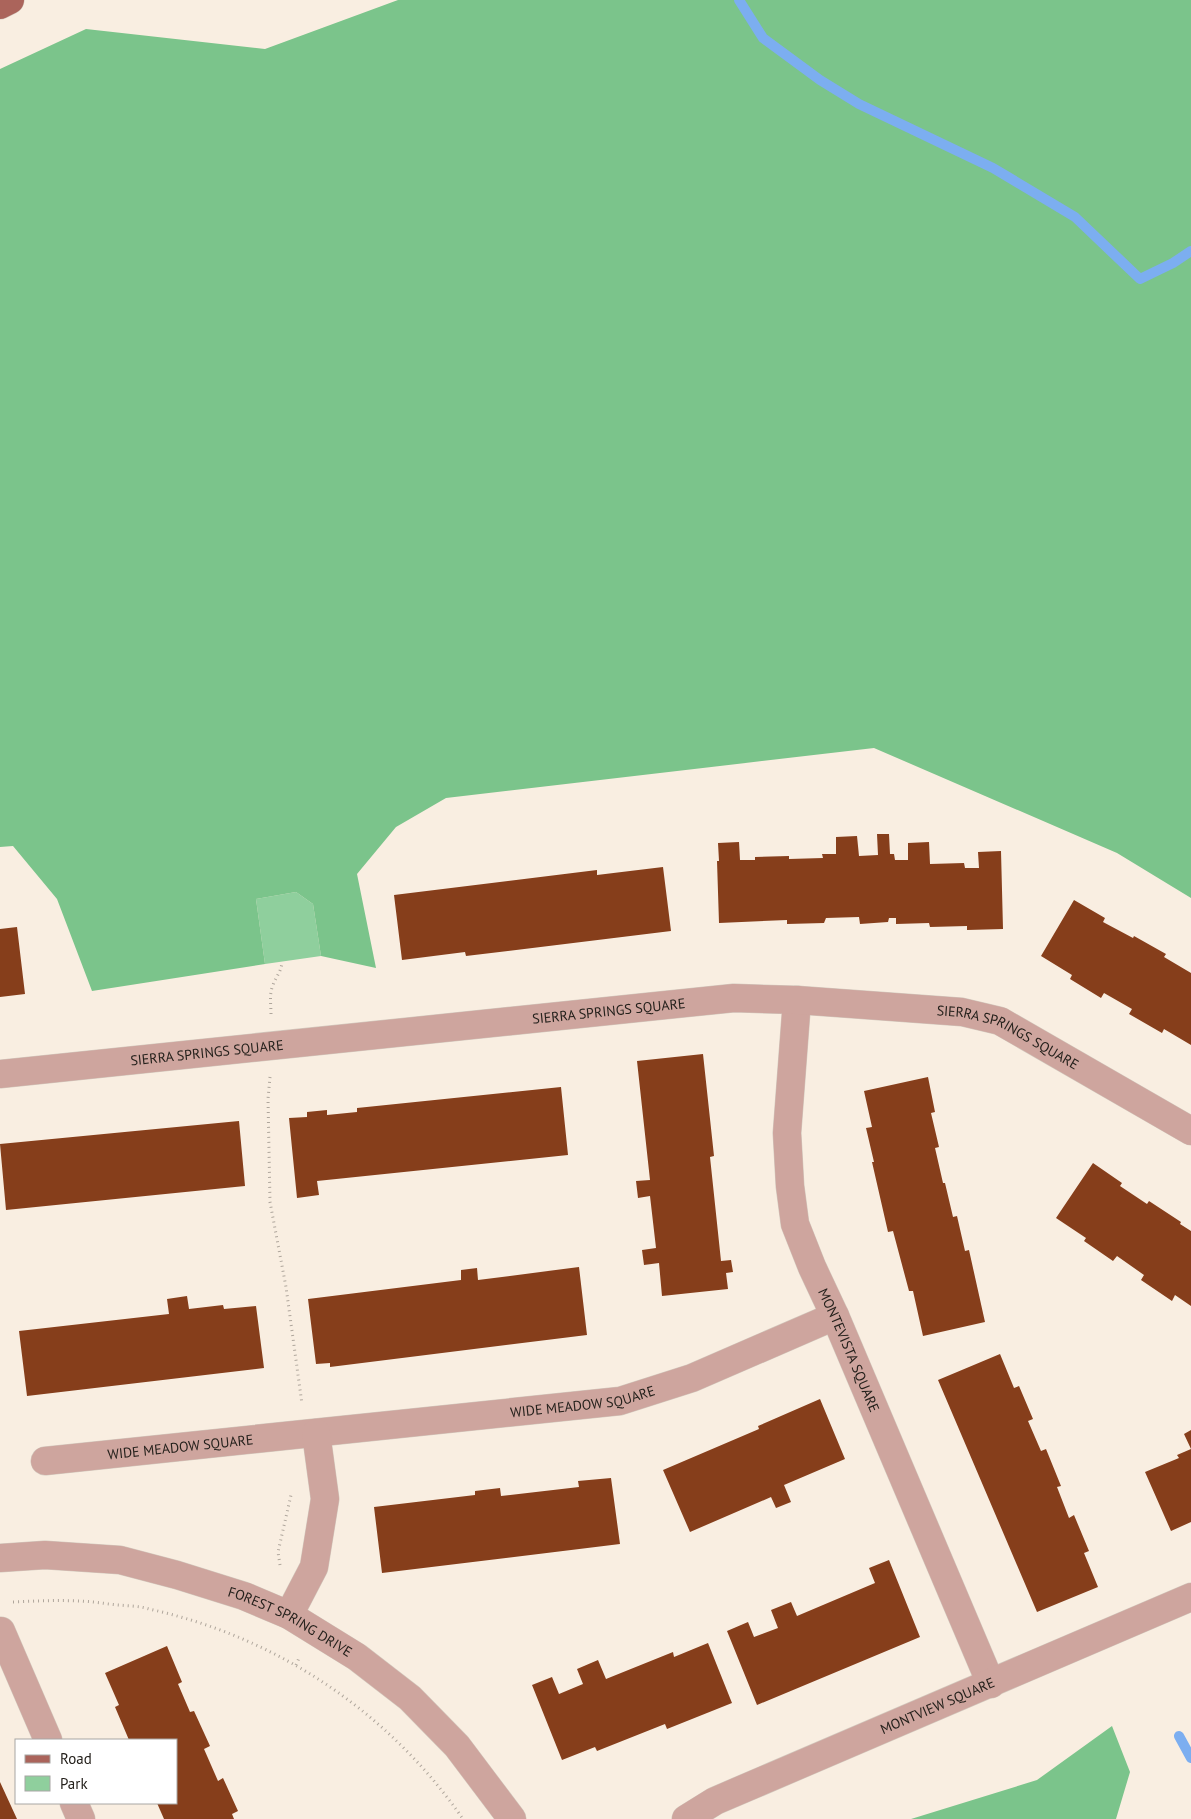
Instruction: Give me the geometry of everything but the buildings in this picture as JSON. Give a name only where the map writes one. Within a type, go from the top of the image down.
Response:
[{"type":"main road","points":[[0,5],[10,0]]},
{"type":"street","name":"SIERRA SPRINGS SQUARE","points":[[0,1074],[734,998],[797,1000],[962,1012],[1000,1021],[1191,1131]]},
{"type":"street","name":"MONTEVISTA SQUARE","points":[[797,1000],[787,1133],[790,1186],[795,1224],[990,1684]]},
{"type":"street","name":"WIDE MEADOW SQUARE","points":[[45,1461],[620,1401],[692,1378],[835,1316]]},
{"type":"street","points":[[288,1615],[314,1567],[325,1499],[311,1433]]},
{"type":"street","name":"FOREST SPRING DRIVE","points":[[0,1558],[45,1555],[120,1560],[234,1593],[288,1615],[357,1657],[410,1698],[457,1746],[512,1819]]},
{"type":"street","name":"MONTVIEW SQUARE","points":[[686,1819],[715,1801],[1191,1597]]},
{"type":"street","points":[[1,1631],[48,1739]]},
{"type":"street","points":[[74,1804],[81,1819]]},
{"type":"path","points":[[282,962],[281,972],[273,983],[270,995],[273,1046],[268,1098],[270,1202],[311,1433]]},
{"type":"path","points":[[293,1488],[278,1552],[288,1615],[301,1655],[296,1665]]},
{"type":"path","points":[[10,1602],[79,1601],[148,1608],[214,1627],[271,1650],[326,1683],[368,1715],[407,1750],[463,1819]]},
{"type":"green space","points":[[398,0],[1191,0],[1191,898],[1117,853],[874,748],[446,798],[396,827],[357,874],[376,968],[321,956],[313,904],[296,892],[256,899],[265,964],[92,991],[57,899],[13,846],[0,847],[0,69],[86,29],[265,49]]},
{"type":"green space","points":[[296,892],[313,904],[321,956],[265,964],[256,899]]},
{"type":"green space","points":[[1112,1726],[1130,1772],[1116,1819],[911,1819],[1037,1780]]},
{"type":"waterway","points":[[739,0],[763,38],[820,80],[859,104],[993,168],[1075,217],[1140,279],[1173,263],[1191,251]]},
{"type":"waterway","points":[[1179,1736],[1191,1758]]}]
